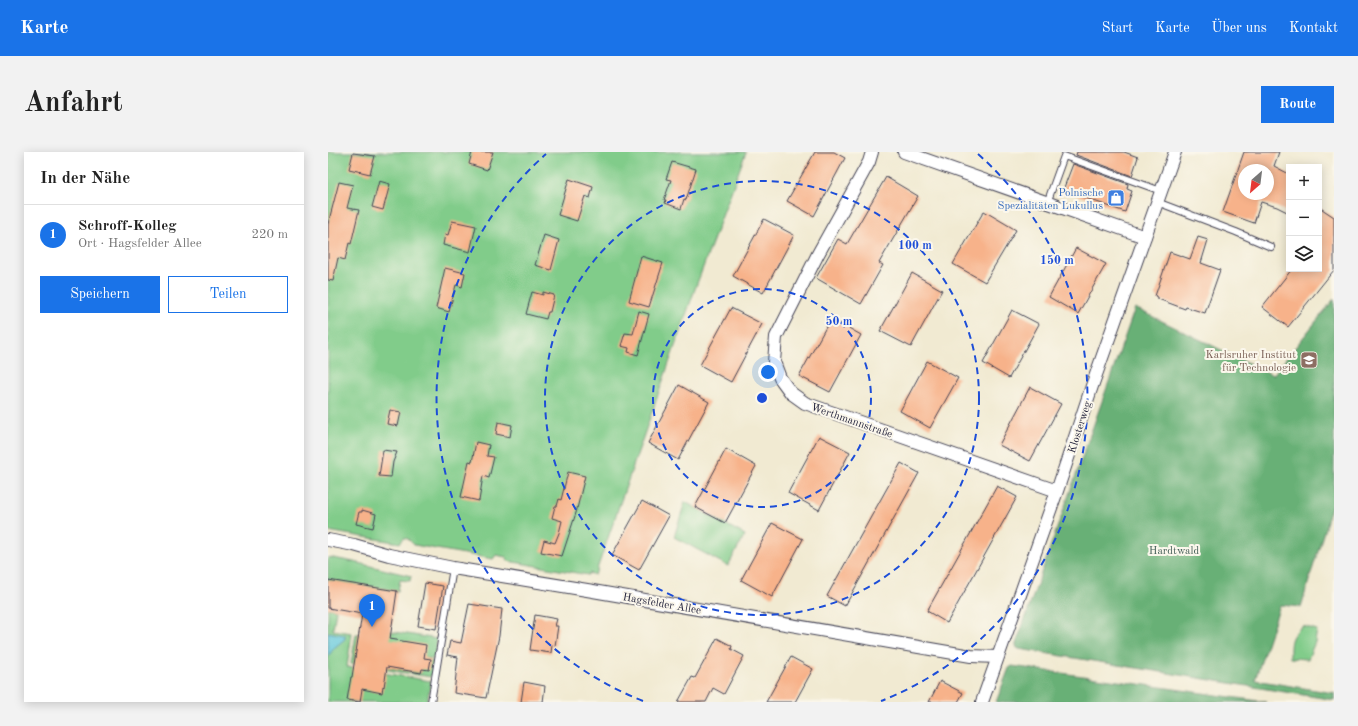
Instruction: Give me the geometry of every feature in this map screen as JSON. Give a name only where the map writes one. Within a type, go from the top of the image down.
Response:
[{"type":"street","name":"Werthmannstraße","points":[[872,152],[869,162],[818,254],[776,337],[774,362],[780,378],[791,392],[804,403],[1057,491]]},
{"type":"street","points":[[904,152],[1145,237]]},
{"type":"street","name":"Klosterweg","points":[[982,702],[1175,152]]},
{"type":"street","name":"Hagsfelder Allee","points":[[328,540],[354,545],[389,555],[453,568],[579,588],[968,656],[998,657]]},
{"type":"lane","points":[[1047,203],[1064,156],[1271,247]]},
{"type":"lane","points":[[431,702],[453,568]]},
{"type":"green space","points":[[328,152],[746,152],[695,289],[595,575],[508,561],[506,557],[496,555],[493,559],[414,545],[408,539],[404,538],[400,543],[328,531]]},
{"type":"green space","name":"Hardtwald","points":[[1334,299],[1334,498],[1301,607],[1280,605],[1255,680],[1334,693],[1334,700],[1019,649],[1016,647],[1135,308],[1273,375]]},
{"type":"green space","points":[[685,502],[745,535],[728,566],[674,537]]},
{"type":"green space","points":[[328,557],[411,576],[410,581],[400,580],[398,591],[328,580]]},
{"type":"green space","points":[[328,608],[336,610],[333,630],[352,633],[347,667],[431,681],[427,702],[328,702]]},
{"type":"green space","points":[[1303,626],[1317,630],[1315,642],[1308,659],[1290,658],[1291,640],[1295,633]]},
{"type":"green space","points":[[383,630],[437,639],[434,659],[424,658],[382,638]]},
{"type":"green space","points":[[356,634],[359,634],[355,662],[421,673],[422,669],[430,661],[434,662],[431,677],[351,664]]},
{"type":"green space","points":[[1012,666],[1266,702],[996,702],[1009,668]]},
{"type":"water","points":[[328,632],[345,635],[345,639],[334,648],[328,657]]},
{"type":"building","points":[[472,152],[493,152],[487,170],[469,164]]},
{"type":"building","points":[[815,152],[834,152],[845,158],[814,216],[787,201]]},
{"type":"building","points":[[1077,152],[1124,152],[1138,157],[1132,176],[1076,155]]},
{"type":"building","points":[[1244,152],[1279,152],[1274,166],[1274,164],[1240,164]]},
{"type":"building","points":[[353,153],[375,156],[370,174],[349,169]]},
{"type":"building","points":[[672,162],[696,169],[686,200],[684,199],[681,209],[665,203],[666,200],[664,200],[671,180],[666,179]]},
{"type":"building","points":[[1073,164],[1128,184],[1127,189],[1132,191],[1125,212],[1063,190]]},
{"type":"building","points":[[1274,166],[1286,172],[1286,212],[1261,202],[1254,223],[1223,212],[1238,169],[1238,200],[1274,200]]},
{"type":"building","points":[[886,177],[918,196],[879,263],[883,265],[861,304],[816,278],[838,239],[847,244]]},
{"type":"building","points":[[569,179],[593,187],[590,198],[585,196],[577,221],[558,215]]},
{"type":"building","points":[[379,181],[390,184],[383,210],[372,207]]},
{"type":"building","points":[[339,182],[353,185],[347,208],[359,210],[351,244],[349,243],[345,260],[338,258],[333,281],[328,280],[328,224]]},
{"type":"building","points":[[1322,209],[1334,217],[1334,270],[1288,327],[1262,307],[1290,272],[1322,272]]},
{"type":"building","points":[[984,211],[1016,230],[985,282],[953,264]]},
{"type":"building","points":[[764,219],[794,235],[763,293],[733,276]]},
{"type":"building","points":[[452,221],[476,226],[470,252],[443,245],[445,234],[448,235]]},
{"type":"building","points":[[544,235],[559,240],[551,270],[535,265]]},
{"type":"building","points":[[1198,237],[1208,240],[1201,263],[1220,270],[1205,313],[1186,307],[1185,309],[1158,299],[1158,297],[1155,296],[1170,252],[1190,259]]},
{"type":"building","points":[[1076,248],[1106,264],[1078,314],[1049,297]]},
{"type":"building","points":[[641,256],[663,263],[649,307],[629,301]]},
{"type":"building","points":[[445,268],[465,273],[462,287],[456,285],[449,312],[436,308]]},
{"type":"building","points":[[912,273],[942,290],[911,347],[880,331]]},
{"type":"building","points":[[532,292],[543,295],[543,292],[554,295],[550,312],[548,312],[546,319],[526,314]]},
{"type":"building","points":[[731,308],[762,324],[731,382],[700,365]]},
{"type":"building","points":[[1012,310],[1039,324],[1009,378],[983,363]]},
{"type":"building","points":[[639,311],[649,314],[638,355],[628,352],[629,348],[621,346],[625,333],[633,334]]},
{"type":"building","points":[[831,318],[861,335],[830,392],[799,376]]},
{"type":"building","points":[[927,361],[958,378],[930,428],[900,411]]},
{"type":"building","points":[[679,385],[709,402],[678,460],[648,443]]},
{"type":"building","points":[[1030,387],[1061,404],[1030,461],[999,445]]},
{"type":"building","points":[[390,410],[401,412],[398,426],[387,424]]},
{"type":"building","points":[[498,422],[512,425],[510,437],[496,434]]},
{"type":"building","points":[[819,436],[850,452],[819,510],[788,493]]},
{"type":"building","points":[[476,442],[489,445],[487,456],[494,457],[489,478],[483,476],[479,501],[461,497],[469,461],[472,462]]},
{"type":"building","points":[[726,449],[756,466],[725,523],[695,507]]},
{"type":"building","points":[[383,450],[397,452],[393,462],[391,477],[379,476]]},
{"type":"building","points":[[901,463],[919,473],[845,606],[827,596]]},
{"type":"building","points":[[568,472],[585,476],[576,513],[562,556],[541,552],[544,540],[555,543],[559,533],[562,521],[552,518],[555,506],[557,506],[559,499],[561,500]]},
{"type":"building","points":[[997,486],[1017,497],[947,623],[927,611]]},
{"type":"building","points":[[642,501],[669,516],[639,570],[612,555]]},
{"type":"building","points":[[362,510],[376,514],[373,528],[356,524],[359,512],[362,512]]},
{"type":"building","points":[[772,523],[803,539],[772,597],[741,580]]},
{"type":"building","points":[[328,580],[397,591],[390,639],[426,645],[424,658],[431,659],[429,670],[422,669],[421,673],[387,667],[382,693],[362,689],[360,702],[347,700],[362,614],[328,608]]},
{"type":"building","points":[[425,583],[443,586],[436,629],[418,626]]},
{"type":"building","points":[[469,604],[502,609],[499,636],[486,698],[454,693],[458,657],[447,655],[450,641],[461,643]]},
{"type":"building","points":[[535,615],[557,619],[555,626],[558,626],[555,646],[552,645],[551,653],[530,650]]},
{"type":"building","points":[[717,638],[732,646],[731,649],[744,656],[724,694],[713,688],[706,702],[678,702],[692,677],[695,678]]},
{"type":"building","points":[[791,657],[813,669],[795,702],[766,702]]},
{"type":"building","points":[[940,681],[963,693],[958,702],[929,702]]},
{"type":"building","points":[[524,682],[545,686],[543,702],[521,702]]},
{"type":"place","name":"Polnische Spezialitäten Lukullus","points":[[1116,198]]},
{"type":"place","name":"Karlsruher Institut für Technologie","points":[[1309,360]]},
{"type":"place","name":"Schroff-Kolleg","points":[[372,627]]}]
